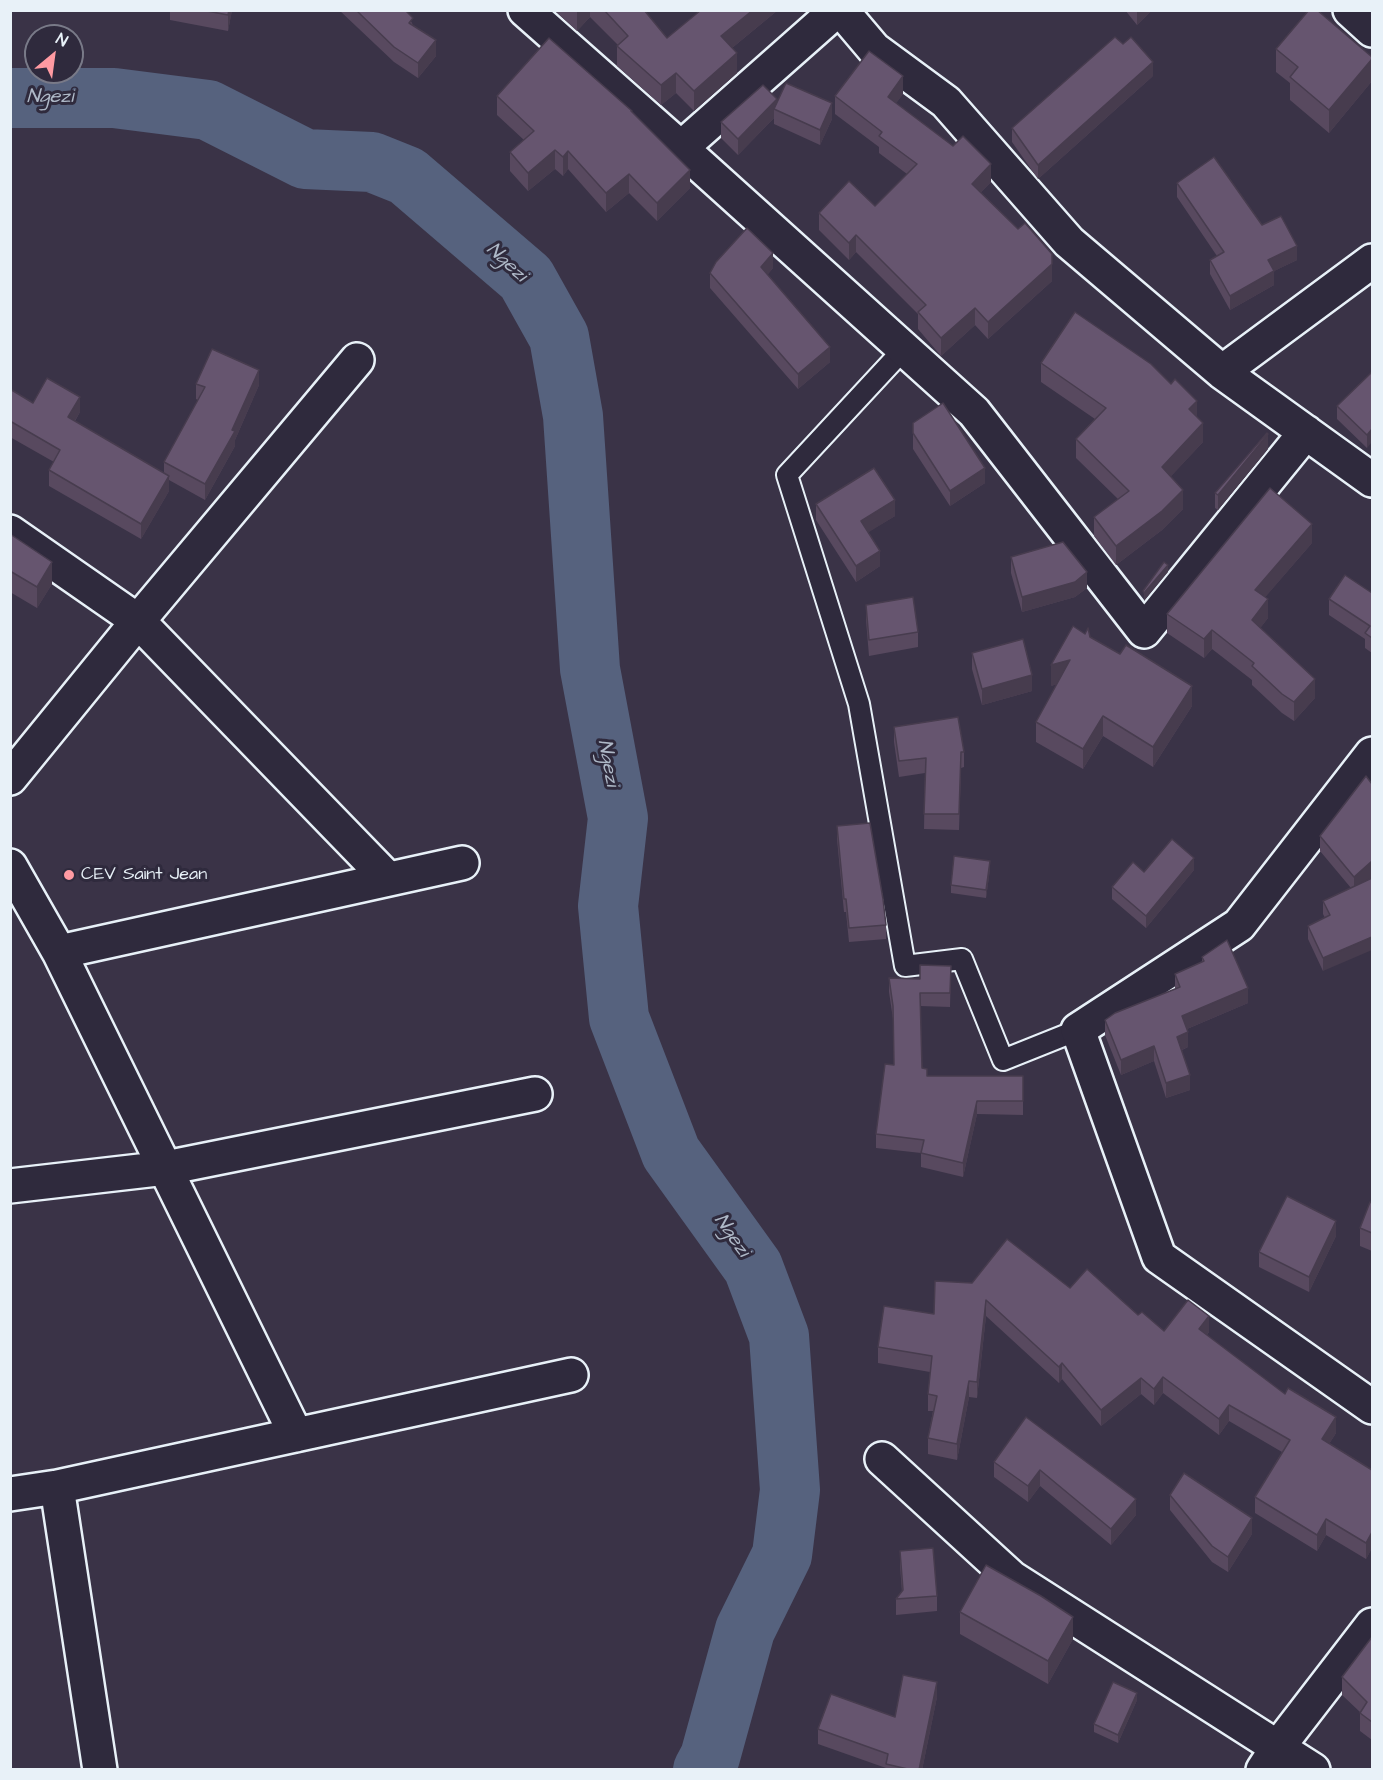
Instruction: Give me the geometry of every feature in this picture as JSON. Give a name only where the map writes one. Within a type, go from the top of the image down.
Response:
[{"type":"street","points":[[525,10],[974,412],[1144,631],[1306,432]]},
{"type":"street","points":[[681,148],[839,10],[874,49],[946,102],[1069,242],[1222,372],[1372,480]]},
{"type":"street","points":[[1350,10],[1372,30]]},
{"type":"street","points":[[1222,372],[1372,261]]},
{"type":"street","points":[[10,778],[357,360]]},
{"type":"street","points":[[10,531],[138,621],[388,879]]},
{"type":"street","points":[[1372,754],[1239,925],[1078,1030],[1159,1257],[1372,1407]]},
{"type":"street","points":[[59,952],[462,863]]},
{"type":"street","points":[[10,866],[59,952],[296,1435]]},
{"type":"street","points":[[10,1186],[166,1168],[535,1094]]},
{"type":"street","points":[[10,1494],[57,1487],[572,1375]]},
{"type":"street","points":[[882,1459],[1012,1578],[1271,1758],[1313,1770]]},
{"type":"street","points":[[57,1487],[100,1770]]},
{"type":"street","points":[[1271,1758],[1372,1625]]},
{"type":"lane","points":[[904,349],[788,475],[859,704],[905,966],[962,959],[1003,1060],[1078,1030]]},
{"type":"building","points":[[202,10],[229,10],[228,15]]},
{"type":"building","points":[[356,10],[405,10],[413,18],[409,23],[436,40],[418,63],[394,47]]},
{"type":"building","points":[[604,10],[644,10],[667,38],[701,10],[753,10],[721,36],[737,53],[694,91],[676,73],[661,85],[617,46],[628,36]]},
{"type":"building","points":[[1309,10],[1317,10],[1372,57],[1329,110],[1290,77],[1298,67],[1276,49]]},
{"type":"building","points":[[1115,37],[1123,44],[1131,37],[1153,62],[1038,165],[1012,128]]},
{"type":"building","points":[[549,38],[632,111],[690,170],[657,203],[629,174],[606,193],[568,151],[563,157],[555,150],[528,173],[510,152],[534,131],[497,96]]},
{"type":"building","points":[[869,51],[903,76],[888,97],[953,146],[963,136],[991,164],[972,184],[1018,229],[1025,223],[1052,254],[1052,264],[988,322],[975,308],[941,338],[918,312],[926,305],[856,235],[849,243],[819,213],[849,181],[875,206],[917,164],[879,136],[882,132],[835,96]]},
{"type":"building","points":[[786,83],[832,103],[820,130],[774,109]]},
{"type":"building","points":[[763,85],[777,99],[738,139],[721,122]]},
{"type":"building","points":[[1214,157],[1262,225],[1281,216],[1297,246],[1268,260],[1274,271],[1230,296],[1210,260],[1224,252],[1177,183]]},
{"type":"building","points":[[747,228],[773,253],[761,267],[830,347],[798,374],[710,273],[716,262]]},
{"type":"building","points":[[1075,312],[1151,364],[1171,384],[1175,379],[1197,401],[1189,409],[1203,423],[1162,467],[1183,490],[1162,511],[1116,546],[1094,517],[1129,491],[1076,439],[1106,408],[1041,363]]},
{"type":"building","points":[[212,349],[259,370],[232,430],[235,431],[205,484],[164,462],[205,387],[196,384]]},
{"type":"building","points":[[1372,372],[1372,429],[1367,435],[1337,406]]},
{"type":"building","points":[[47,378],[80,397],[68,417],[169,476],[141,524],[49,470],[60,450],[10,421],[10,389],[33,403]]},
{"type":"building","points":[[943,403],[985,468],[950,491],[913,433],[913,423]]},
{"type":"building","points":[[1267,433],[1218,495],[1215,493]]},
{"type":"building","points":[[874,468],[895,500],[861,521],[880,551],[856,566],[816,504]]},
{"type":"building","points":[[1270,488],[1312,524],[1255,590],[1268,599],[1252,620],[1315,679],[1294,702],[1252,666],[1254,663],[1212,630],[1204,639],[1167,614]]},
{"type":"building","points":[[10,534],[52,562],[37,587],[10,571]]},
{"type":"building","points":[[1063,542],[1087,572],[1075,582],[1022,597],[1011,557]]},
{"type":"building","points":[[1164,562],[1168,565],[1144,593],[1143,591]]},
{"type":"building","points":[[1345,575],[1372,593],[1372,638],[1365,633],[1370,626],[1329,599]]},
{"type":"building","points":[[913,597],[918,632],[869,640],[866,605]]},
{"type":"building","points":[[1073,626],[1085,634],[1088,628],[1090,637],[1120,654],[1126,645],[1192,686],[1153,747],[1103,716],[1083,749],[1036,722],[1070,660],[1051,665]]},
{"type":"building","points":[[1023,639],[1032,675],[982,689],[972,653]]},
{"type":"building","points":[[958,717],[964,752],[961,752],[959,814],[924,814],[926,758],[899,761],[894,727]]},
{"type":"building","points":[[1366,776],[1372,784],[1372,861],[1354,877],[1320,836]]},
{"type":"building","points":[[870,823],[886,925],[849,928],[837,826]]},
{"type":"building","points":[[1172,839],[1194,858],[1146,916],[1112,887],[1133,862],[1144,872]]},
{"type":"building","points":[[954,856],[990,861],[986,890],[951,885]]},
{"type":"building","points":[[1372,878],[1372,937],[1323,958],[1308,926],[1330,915],[1323,901]]},
{"type":"building","points":[[1227,940],[1248,988],[1182,1016],[1188,1032],[1177,1037],[1190,1075],[1166,1083],[1154,1046],[1121,1060],[1105,1020],[1115,1013],[1180,987],[1175,974],[1204,961],[1202,957]]},
{"type":"building","points":[[920,965],[951,966],[950,993],[920,993],[922,1068],[927,1069],[927,1076],[1023,1076],[1023,1101],[977,1101],[963,1163],[921,1153],[924,1140],[876,1134],[885,1064],[894,1065],[893,1006],[889,978],[920,979]]},
{"type":"building","points":[[1287,1196],[1336,1221],[1309,1277],[1259,1252]]},
{"type":"building","points":[[1370,1202],[1372,1203],[1372,1233],[1360,1228]]},
{"type":"building","points":[[1007,1239],[1070,1288],[1087,1269],[1138,1315],[1142,1312],[1164,1331],[1188,1300],[1209,1316],[1199,1329],[1285,1394],[1288,1388],[1336,1417],[1322,1439],[1372,1470],[1372,1532],[1366,1543],[1326,1519],[1317,1535],[1255,1497],[1290,1440],[1229,1405],[1219,1419],[1163,1377],[1154,1389],[1141,1378],[1101,1410],[1062,1363],[1059,1367],[986,1300],[977,1382],[969,1381],[957,1444],[928,1438],[937,1396],[928,1394],[932,1356],[878,1347],[884,1306],[934,1314],[935,1281],[972,1283]]},
{"type":"building","points":[[1026,1417],[1136,1499],[1111,1529],[1040,1470],[1028,1486],[994,1462]]},
{"type":"building","points":[[1184,1473],[1252,1518],[1228,1557],[1212,1546],[1170,1495]]},
{"type":"building","points":[[933,1548],[937,1596],[896,1599],[903,1590],[900,1551]]},
{"type":"building","points":[[986,1565],[1073,1617],[1048,1661],[960,1612]]},
{"type":"building","points":[[1372,1637],[1372,1722],[1360,1713],[1367,1702],[1342,1677]]},
{"type":"building","points":[[903,1675],[937,1682],[919,1770],[886,1764],[888,1754],[818,1729],[831,1694],[895,1717]]},
{"type":"building","points":[[1113,1682],[1137,1693],[1118,1735],[1094,1724]]},
{"type":"waterway","name":"Ngezi","points":[[10,98],[114,98],[208,110],[305,159],[372,162],[407,176],[526,278],[559,337],[573,416],[590,669],[618,818],[608,906],[619,1018],[671,1153],[753,1267],[779,1336],[790,1490],[782,1555],[745,1630],[710,1757],[703,1770]]},
{"type":"place","name":"CEV Saint Jean","points":[[69,875]]}]
